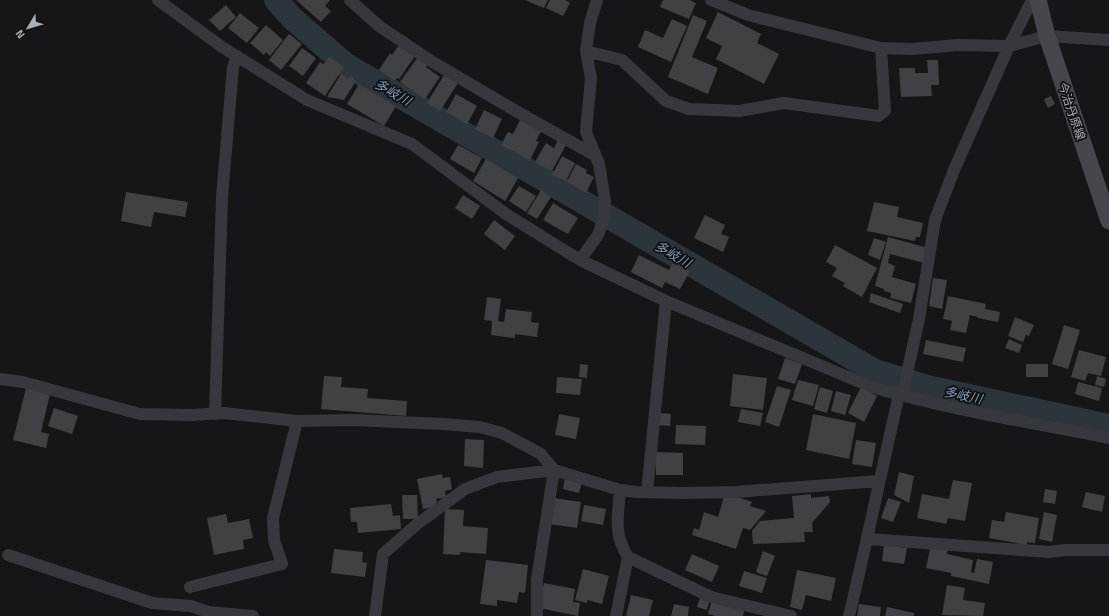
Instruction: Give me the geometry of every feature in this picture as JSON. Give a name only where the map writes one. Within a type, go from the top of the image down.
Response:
[{"type":"main road","name":"今治丹原線","points":[[1038,0],[1047,36],[1109,218]]},
{"type":"street","points":[[158,0],[222,47],[307,100],[412,144],[506,214],[580,260],[666,301],[872,387],[899,395],[964,410],[1109,438]]},
{"type":"street","points":[[350,0],[379,26],[431,60],[516,112],[596,156]]},
{"type":"street","points":[[580,260],[598,235],[604,217],[605,201],[599,164],[586,132],[591,78],[586,51],[590,23],[597,0]]},
{"type":"street","points":[[710,0],[748,15],[881,48],[912,49],[958,45],[1009,46],[1047,36],[1109,40]]},
{"type":"street","points":[[849,616],[868,539],[879,481],[899,395],[904,387],[919,319],[935,220],[954,170],[1009,46],[1032,0]]},
{"type":"street","points":[[586,51],[622,60],[666,101],[689,109],[739,111],[784,103],[879,116],[885,111],[881,48]]},
{"type":"street","points":[[215,414],[223,190],[233,67],[237,56]]},
{"type":"street","points":[[647,492],[666,301]]},
{"type":"street","points":[[0,379],[23,382],[140,414],[191,415],[224,413],[297,421],[354,420],[443,424],[479,427],[502,433],[542,454],[554,470],[537,579],[537,616]]},
{"type":"street","points":[[190,587],[282,564],[274,540],[273,518],[297,421]]},
{"type":"street","points":[[375,616],[383,554],[416,525],[465,489],[497,477],[554,470],[620,490],[682,493],[736,492],[879,481]]},
{"type":"street","points":[[620,490],[617,530],[628,557],[711,597],[791,616]]},
{"type":"street","points":[[868,539],[1049,552],[1065,550],[1109,550]]},
{"type":"street","points":[[8,555],[152,603],[191,606],[208,612],[253,616]]},
{"type":"street","points":[[616,616],[628,557]]},
{"type":"building","points":[[296,0],[330,0],[325,6],[331,11],[321,22]]},
{"type":"building","points":[[525,0],[548,0],[544,8]]},
{"type":"building","points":[[550,0],[565,0],[570,3],[563,16],[546,8]]},
{"type":"building","points":[[663,0],[690,0],[696,3],[689,19],[660,7]]},
{"type":"building","points":[[226,5],[236,17],[220,31],[209,20]]},
{"type":"building","points":[[718,12],[761,34],[757,43],[779,54],[764,84],[716,59],[722,46],[706,38]]},
{"type":"building","points":[[240,13],[259,28],[247,43],[228,28]]},
{"type":"building","points":[[693,15],[707,21],[692,57],[718,68],[708,94],[668,77]]},
{"type":"building","points":[[672,19],[687,26],[671,62],[638,47],[645,30],[663,38]]},
{"type":"building","points":[[266,25],[283,40],[270,56],[266,52],[264,55],[250,43]]},
{"type":"building","points":[[289,34],[302,44],[281,70],[269,60]]},
{"type":"building","points":[[399,45],[415,56],[399,79],[397,78],[395,81],[379,70],[390,53],[392,55]]},
{"type":"building","points":[[302,48],[316,58],[303,76],[289,66]]},
{"type":"building","points":[[329,57],[344,67],[325,96],[306,83],[320,62],[324,64]]},
{"type":"building","points":[[418,57],[428,63],[426,67],[440,77],[425,99],[400,82]]},
{"type":"building","points":[[927,60],[938,60],[939,85],[931,85],[932,96],[901,97],[899,68],[915,68],[915,73],[928,73]]},
{"type":"building","points":[[341,74],[348,79],[350,76],[356,81],[344,100],[327,97]]},
{"type":"building","points":[[444,75],[458,83],[440,111],[427,103]]},
{"type":"building","points":[[359,84],[396,106],[384,126],[347,104]]},
{"type":"building","points":[[456,94],[477,106],[467,124],[446,112]]},
{"type":"building","points":[[1051,96],[1055,104],[1048,108],[1044,99]]},
{"type":"building","points":[[484,110],[502,119],[493,138],[475,129]]},
{"type":"building","points":[[520,120],[541,131],[536,141],[539,142],[530,160],[501,145],[508,132],[513,134]]},
{"type":"building","points":[[559,138],[567,143],[552,171],[535,162],[546,143],[554,148]]},
{"type":"building","points":[[458,145],[482,158],[474,173],[450,159]]},
{"type":"building","points":[[562,156],[575,163],[566,181],[552,175]]},
{"type":"building","points":[[486,159],[518,178],[505,201],[473,181]]},
{"type":"building","points":[[576,164],[587,170],[586,173],[594,177],[586,193],[567,182]]},
{"type":"building","points":[[519,186],[536,196],[526,212],[509,201]]},
{"type":"building","points":[[541,190],[551,197],[537,219],[527,213]]},
{"type":"building","points":[[126,192],[188,202],[185,217],[154,212],[151,227],[121,221]]},
{"type":"building","points":[[463,195],[480,206],[472,219],[455,208]]},
{"type":"building","points":[[874,202],[899,207],[897,217],[923,223],[920,237],[916,237],[915,241],[867,231]]},
{"type":"building","points":[[553,203],[578,218],[568,234],[543,220]]},
{"type":"building","points":[[705,215],[725,225],[721,234],[729,237],[723,252],[694,238]]},
{"type":"building","points":[[494,220],[515,236],[505,250],[484,234]]},
{"type":"building","points":[[888,237],[928,248],[924,263],[890,254],[888,263],[895,266],[892,277],[916,284],[911,303],[890,298],[891,293],[875,286]]},
{"type":"building","points":[[874,238],[886,242],[880,260],[868,255]]},
{"type":"building","points":[[835,245],[877,268],[862,297],[843,286],[845,283],[832,276],[837,268],[826,262]]},
{"type":"building","points":[[639,255],[669,270],[673,263],[690,271],[680,289],[665,282],[662,288],[631,272]]},
{"type":"building","points":[[933,278],[947,280],[942,309],[929,306]]},
{"type":"building","points":[[871,293],[903,304],[900,313],[869,302]]},
{"type":"building","points":[[948,296],[986,304],[985,309],[1000,312],[998,322],[970,315],[966,333],[950,330],[952,321],[943,319]]},
{"type":"building","points":[[487,297],[501,299],[498,321],[504,322],[506,309],[532,312],[531,322],[539,323],[537,337],[515,334],[515,338],[491,335],[492,321],[484,320]]},
{"type":"building","points":[[1015,317],[1034,325],[1029,336],[1026,335],[1023,342],[1008,336]]},
{"type":"building","points":[[1064,325],[1080,330],[1068,369],[1052,364]]},
{"type":"building","points":[[1009,339],[1022,345],[1019,353],[1005,348]]},
{"type":"building","points":[[926,340],[966,348],[963,362],[923,354]]},
{"type":"building","points":[[1079,350],[1106,357],[1101,376],[1088,373],[1085,381],[1071,377]]},
{"type":"building","points":[[785,358],[802,364],[795,384],[778,379]]},
{"type":"building","points":[[580,364],[588,365],[587,378],[579,377]]},
{"type":"building","points":[[1026,364],[1048,364],[1048,377],[1026,377]]},
{"type":"building","points":[[733,374],[767,378],[763,410],[730,406]]},
{"type":"building","points":[[324,376],[342,377],[341,387],[368,389],[367,398],[407,401],[406,416],[321,409]]},
{"type":"building","points":[[1097,376],[1106,379],[1104,387],[1095,385]]},
{"type":"building","points":[[557,377],[582,379],[580,395],[556,393]]},
{"type":"building","points":[[798,380],[819,385],[813,406],[792,400]]},
{"type":"building","points":[[1078,382],[1102,388],[1099,401],[1075,394]]},
{"type":"building","points":[[777,386],[791,390],[779,427],[765,422]]},
{"type":"building","points":[[820,387],[833,391],[827,413],[814,409]]},
{"type":"building","points":[[861,387],[877,396],[864,422],[848,413]]},
{"type":"building","points":[[26,388],[50,394],[41,432],[49,434],[46,448],[13,440]]},
{"type":"building","points":[[836,391],[851,395],[845,415],[831,411]]},
{"type":"building","points":[[54,408],[78,416],[72,434],[48,426]]},
{"type":"building","points":[[741,409],[763,413],[760,426],[738,422]]},
{"type":"building","points":[[658,413],[671,414],[670,426],[657,425]]},
{"type":"building","points":[[559,414],[580,418],[576,439],[555,435]]},
{"type":"building","points":[[813,414],[856,423],[849,459],[806,450]]},
{"type":"building","points":[[676,425],[706,426],[705,445],[675,444]]},
{"type":"building","points":[[465,439],[484,440],[483,468],[464,466]]},
{"type":"building","points":[[856,440],[876,443],[872,467],[852,464]]},
{"type":"building","points":[[656,452],[683,453],[683,475],[656,475]]},
{"type":"building","points":[[899,472],[914,476],[909,503],[894,495]]},
{"type":"building","points":[[442,474],[443,478],[450,477],[452,489],[445,491],[446,497],[436,499],[438,506],[423,509],[417,479]]},
{"type":"building","points":[[565,478],[582,482],[579,493],[563,489]]},
{"type":"building","points":[[953,480],[972,483],[965,521],[948,518],[946,524],[917,518],[922,494],[949,499]]},
{"type":"building","points":[[1045,489],[1057,491],[1055,504],[1043,502]]},
{"type":"building","points":[[1086,492],[1105,496],[1102,512],[1082,507]]},
{"type":"building","points":[[725,493],[752,502],[750,506],[766,511],[750,530],[743,528],[736,549],[692,535],[694,528],[699,530],[704,512],[718,517]]},
{"type":"building","points":[[811,494],[811,498],[829,496],[830,502],[812,523],[813,532],[804,532],[805,542],[753,544],[752,531],[760,521],[794,518],[792,496]]},
{"type":"building","points":[[402,495],[417,495],[418,519],[403,519]]},
{"type":"building","points":[[553,498],[581,502],[577,528],[549,524]]},
{"type":"building","points":[[888,498],[901,502],[893,522],[881,518]]},
{"type":"building","points":[[391,504],[393,516],[400,515],[401,529],[358,533],[357,522],[351,522],[350,508]]},
{"type":"building","points":[[584,505],[606,509],[603,525],[581,521]]},
{"type":"building","points":[[445,509],[464,510],[463,526],[488,528],[486,554],[460,552],[460,555],[443,554]]},
{"type":"building","points":[[1006,512],[1039,518],[1035,543],[1027,542],[1027,545],[989,538],[992,520],[1004,522]]},
{"type":"building","points":[[1044,512],[1057,515],[1052,542],[1039,539]]},
{"type":"building","points":[[226,514],[228,523],[249,519],[253,538],[243,540],[244,549],[214,555],[207,518]]},
{"type":"building","points":[[931,544],[948,548],[947,554],[973,560],[971,572],[974,573],[977,559],[993,562],[989,584],[951,576],[951,573],[926,568]]},
{"type":"building","points":[[884,545],[907,548],[904,564],[882,561]]},
{"type":"building","points":[[334,549],[363,552],[362,562],[367,563],[365,577],[331,573]]},
{"type":"building","points":[[763,551],[775,556],[767,576],[756,572]]},
{"type":"building","points":[[692,554],[719,566],[712,582],[685,570]]},
{"type":"building","points":[[486,560],[528,565],[525,593],[519,592],[517,603],[497,600],[497,606],[480,604]]},
{"type":"building","points":[[583,569],[609,576],[602,604],[587,600],[587,603],[575,600]]},
{"type":"building","points":[[797,570],[836,578],[831,601],[806,595],[802,610],[790,607]]},
{"type":"building","points":[[744,571],[767,578],[762,593],[739,586]]},
{"type":"building","points":[[544,583],[575,589],[573,602],[580,603],[578,616],[539,608]]},
{"type":"building","points":[[947,585],[965,588],[963,600],[985,603],[983,616],[942,615]]},
{"type":"building","points":[[631,595],[653,600],[649,616],[626,616]]},
{"type":"building","points":[[701,595],[710,598],[707,610],[697,607]]},
{"type":"building","points":[[712,599],[745,607],[743,616],[715,616],[708,614]]},
{"type":"building","points":[[674,604],[689,607],[688,616],[671,616]]},
{"type":"building","points":[[859,604],[881,607],[880,616],[857,616]]},
{"type":"building","points":[[887,607],[914,613],[914,616],[885,616]]},
{"type":"waterway","name":"多岐川","points":[[276,0],[292,18],[346,65],[875,371],[927,387],[1109,426]]}]
